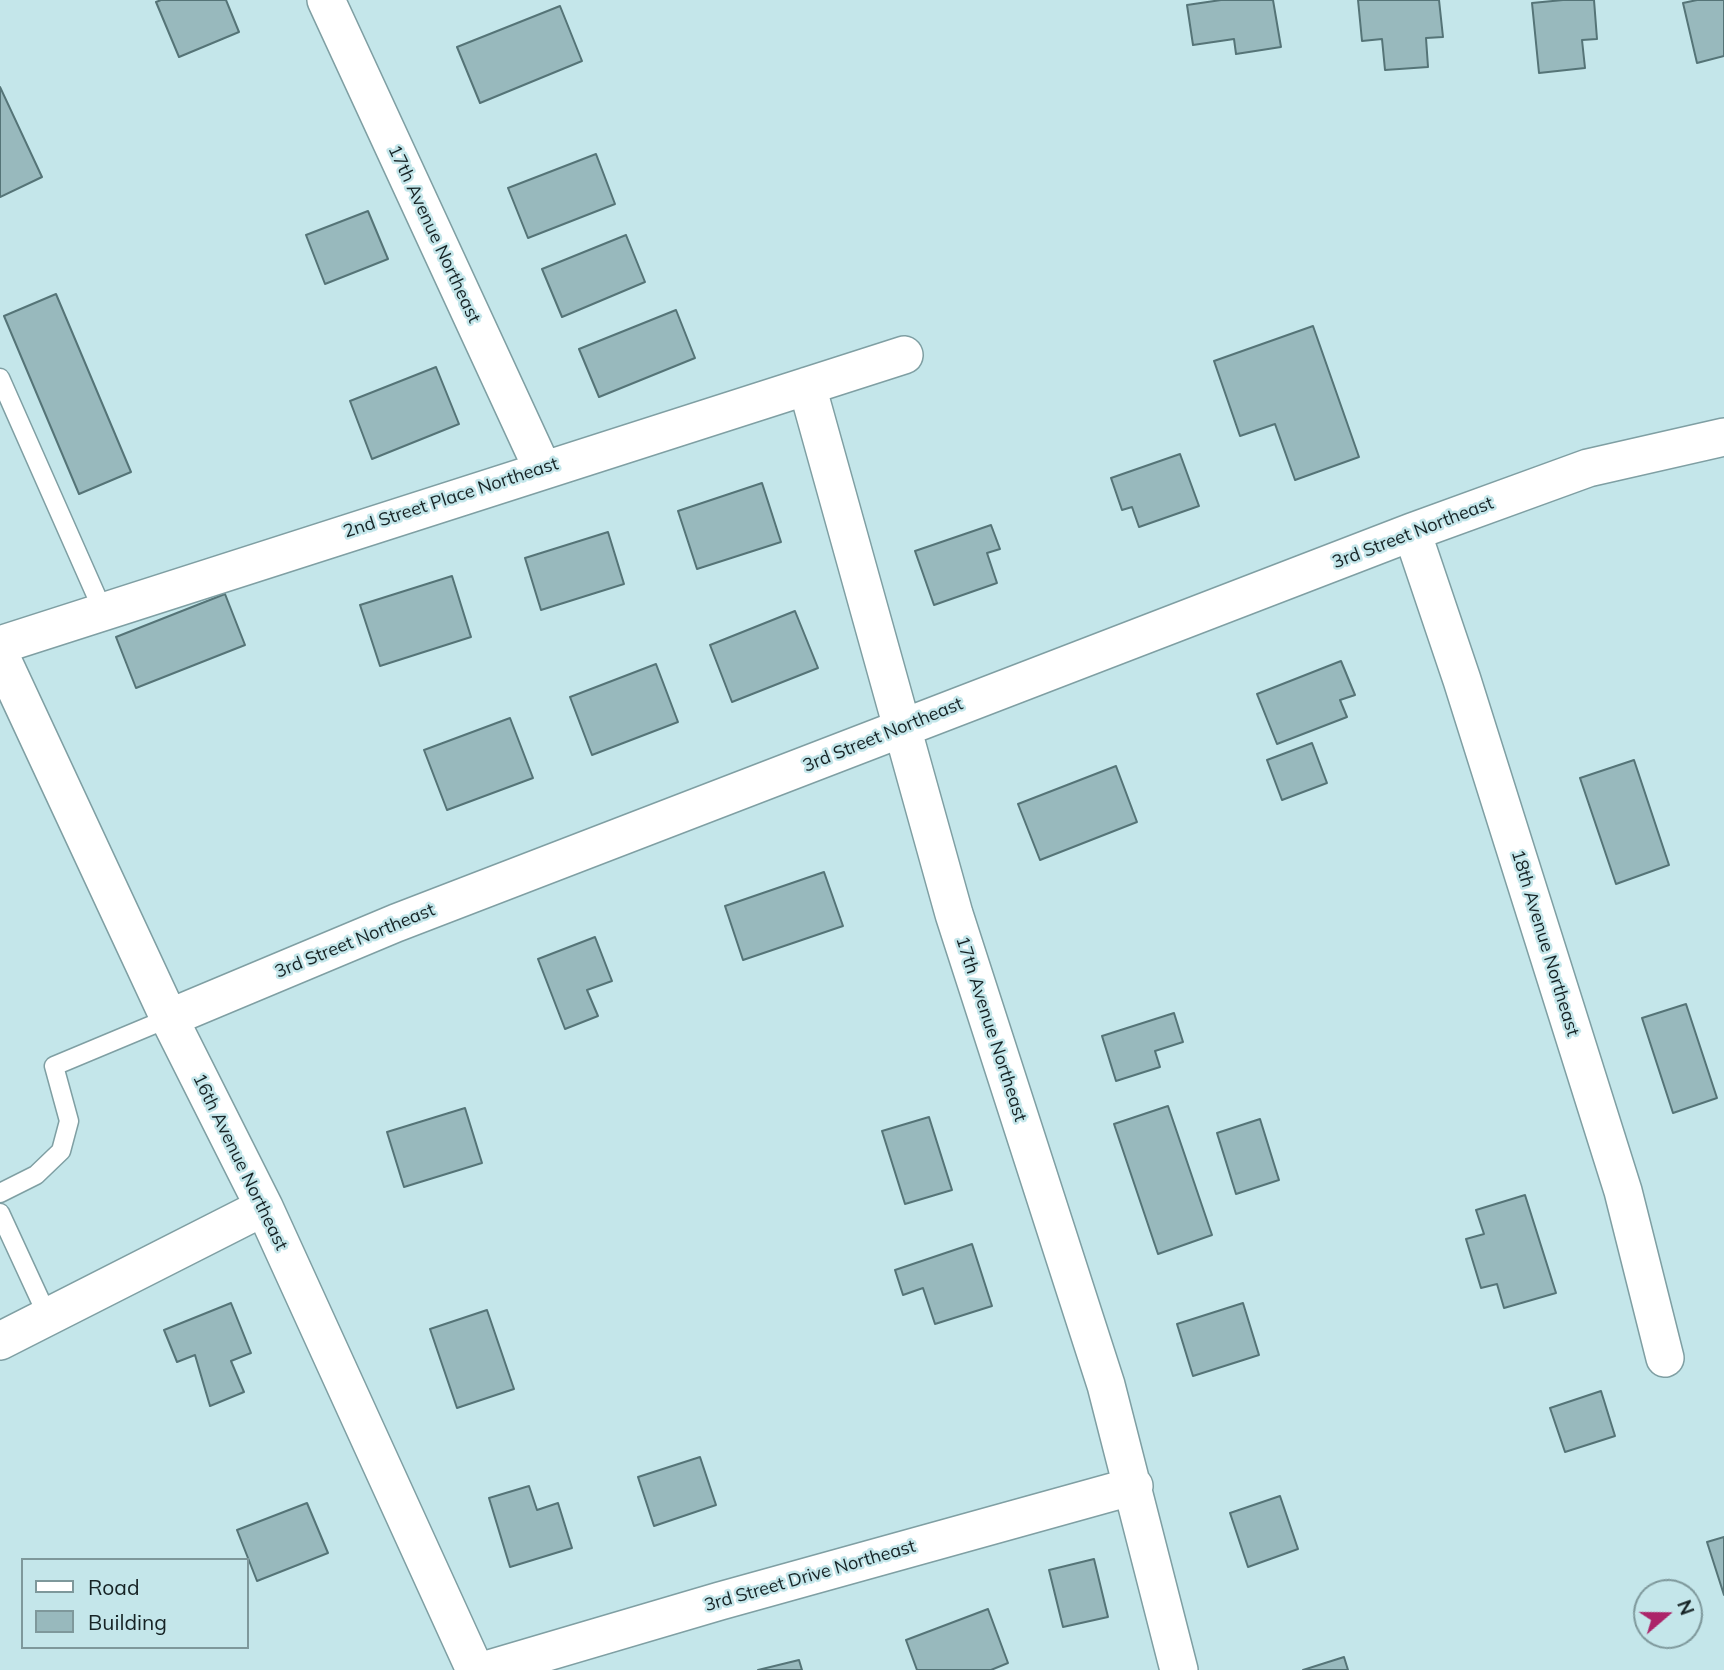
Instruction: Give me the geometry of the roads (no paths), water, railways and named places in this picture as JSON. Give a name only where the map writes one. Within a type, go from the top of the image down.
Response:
[{"type":"street","name":"17th Avenue Northeast","points":[[326,0],[542,468]]},
{"type":"street","name":"2nd Street Place Northeast","points":[[0,645],[542,468],[904,355]]},
{"type":"street","name":"17th Avenue Northeast","points":[[807,386],[954,914],[1106,1385],[1179,1670]]},
{"type":"street","name":"3rd Street Northeast","points":[[169,1018],[396,923],[754,787],[902,726],[1102,653],[1412,532],[1588,468],[1724,437]]},
{"type":"street","name":"18th Avenue Northeast","points":[[1412,532],[1466,693],[1623,1191],[1665,1358]]},
{"type":"street","name":"16th Avenue Northeast","points":[[0,655],[169,1018],[264,1207],[475,1670]]},
{"type":"street","points":[[0,1342],[264,1207]]},
{"type":"street","name":"3rd Street Drive Northeast","points":[[486,1670],[720,1601],[1134,1486]]},
{"type":"lane","points":[[0,377],[103,611]]},
{"type":"lane","name":"3rd Street Northeast","points":[[0,1193],[36,1175],[61,1151],[69,1121],[54,1066],[169,1018]]},
{"type":"lane","points":[[0,1213],[48,1317]]}]
